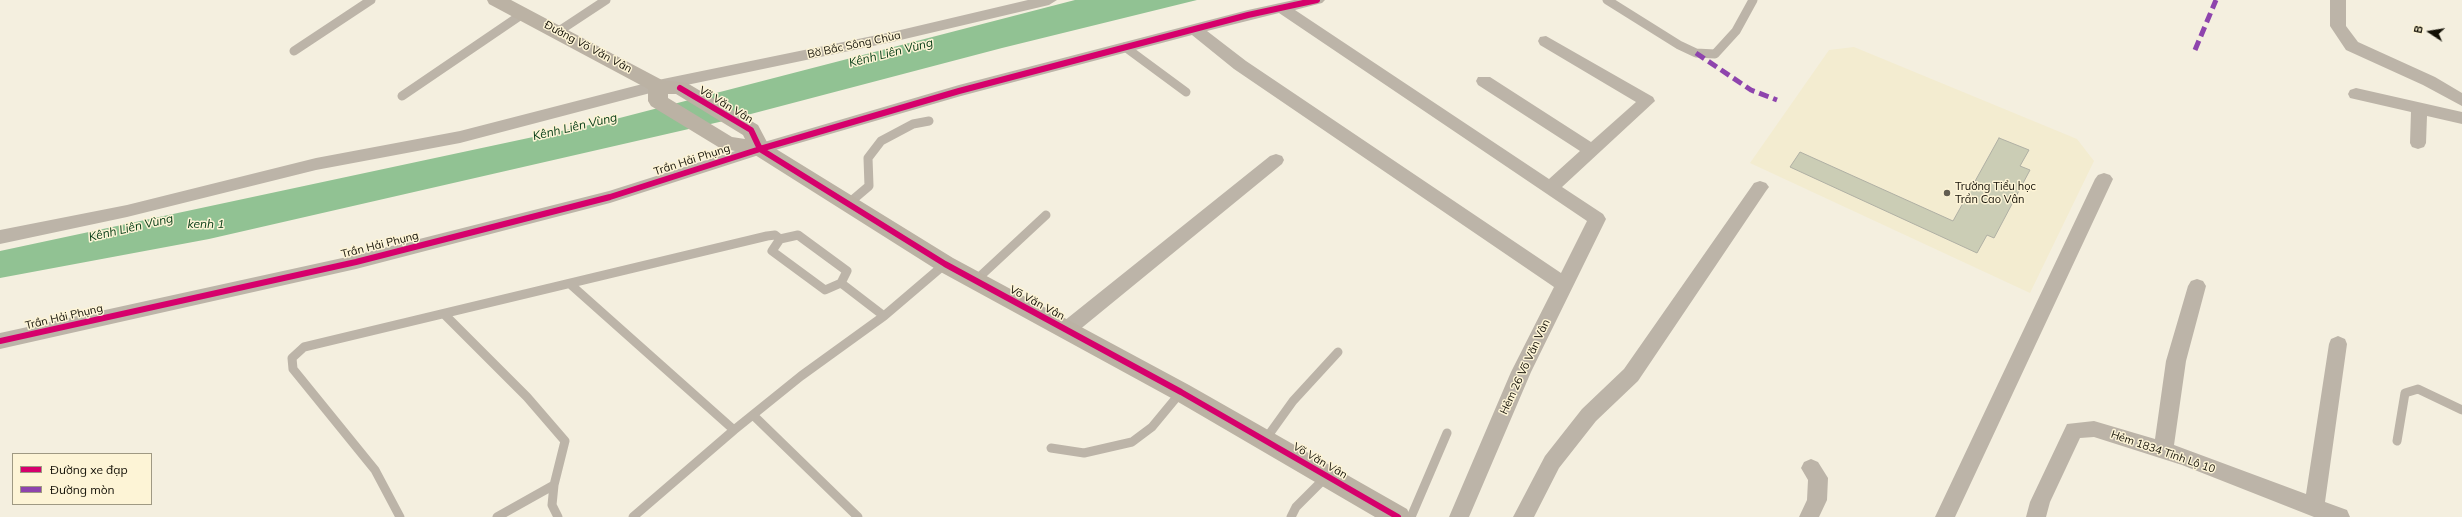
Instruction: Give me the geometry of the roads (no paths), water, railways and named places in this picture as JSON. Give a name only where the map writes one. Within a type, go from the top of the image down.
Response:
[{"type":"street","name":"Đường Võ Văn Vân","points":[[496,0],[559,31],[658,94],[680,88]]},
{"type":"street","name":"Bờ Bắc Sông Chùa","points":[[0,237],[127,210],[316,164],[460,136],[594,104],[658,94],[1049,0]]},
{"type":"street","name":"Trần Hải Phụng","points":[[0,341],[356,262],[510,223],[610,197],[755,140],[959,91],[1125,47],[1317,0]]},
{"type":"street","points":[[2338,0],[2338,26],[2352,46],[2429,81],[2462,100]]},
{"type":"street","points":[[1282,8],[1550,188],[1647,101],[1546,41]]},
{"type":"street","points":[[1194,30],[1240,65],[1564,285]]},
{"type":"street","points":[[1484,81],[1592,151]]},
{"type":"street","name":"Võ Văn Vân","points":[[680,88],[849,203],[945,264],[1181,392],[1398,517]]},
{"type":"street","points":[[658,94],[727,143],[755,140]]},
{"type":"street","points":[[2356,94],[2462,118]]},
{"type":"street","points":[[2418,143],[2419,109]]},
{"type":"street","points":[[1066,330],[1276,160]]},
{"type":"street","points":[[1945,517],[2104,179]]},
{"type":"street","points":[[1523,517],[1552,462],[1589,415],[1631,375],[1760,187]]},
{"type":"street","name":"Hẻm 26 Võ Văn Vân","points":[[1459,517],[1521,372],[1597,219],[1550,188]]},
{"type":"street","points":[[2163,451],[2176,361],[2197,286]]},
{"type":"street","points":[[2314,508],[2338,344]]},
{"type":"street","name":"Hẻm 1834 Tỉnh Lộ 10","points":[[2036,517],[2074,430],[2094,429],[2163,451],[2340,517]]},
{"type":"street","points":[[1809,517],[1818,500],[1818,478],[1811,468]]},
{"type":"lane","points":[[294,51],[371,0]]},
{"type":"lane","points":[[559,31],[606,0]]},
{"type":"lane","points":[[1607,0],[1679,45],[1696,53],[1715,54],[1736,31],[1753,0]]},
{"type":"lane","points":[[402,96],[524,13]]},
{"type":"lane","points":[[1125,47],[1186,92]]},
{"type":"lane","points":[[849,203],[869,186],[868,158],[881,141],[913,124],[929,121]]},
{"type":"lane","points":[[975,281],[1046,215]]},
{"type":"lane","points":[[400,517],[375,470],[293,368],[292,358],[304,347],[767,236],[775,235],[780,239]]},
{"type":"lane","points":[[798,235],[847,271],[841,283],[825,290],[772,251],[780,239],[798,235]]},
{"type":"lane","points":[[633,517],[734,430],[801,376],[884,316],[945,264]]},
{"type":"lane","points":[[841,283],[884,316]]},
{"type":"lane","points":[[570,284],[734,430]]},
{"type":"lane","points":[[444,314],[527,398],[565,441],[554,485],[552,505],[558,517]]},
{"type":"lane","points":[[1265,440],[1292,400],[1338,352]]},
{"type":"lane","points":[[2397,441],[2405,393],[2418,390],[2462,410]]},
{"type":"lane","points":[[1051,448],[1084,453],[1132,442],[1152,427],[1181,392]]},
{"type":"lane","points":[[752,416],[858,517]]},
{"type":"lane","points":[[1411,517],[1447,433]]},
{"type":"lane","points":[[1291,517],[1296,507],[1327,476]]},
{"type":"lane","points":[[497,517],[533,495],[554,485]]},
{"type":"water","name":"kenh 1","points":[[1075,0],[1197,0],[1002,48],[728,120],[209,239],[0,278],[0,251],[608,121]]},
{"type":"place","name":"Trường Tiểu học Trần Cao Vân","points":[[1947,193]]},
{"type":"water label","name":"Kênh Liên Vùng","points":[[891,53]]},
{"type":"water label","name":"Kênh Liên Vùng","points":[[575,127]]},
{"type":"water label","name":"Kênh Liên Vùng","points":[[131,228]]}]
